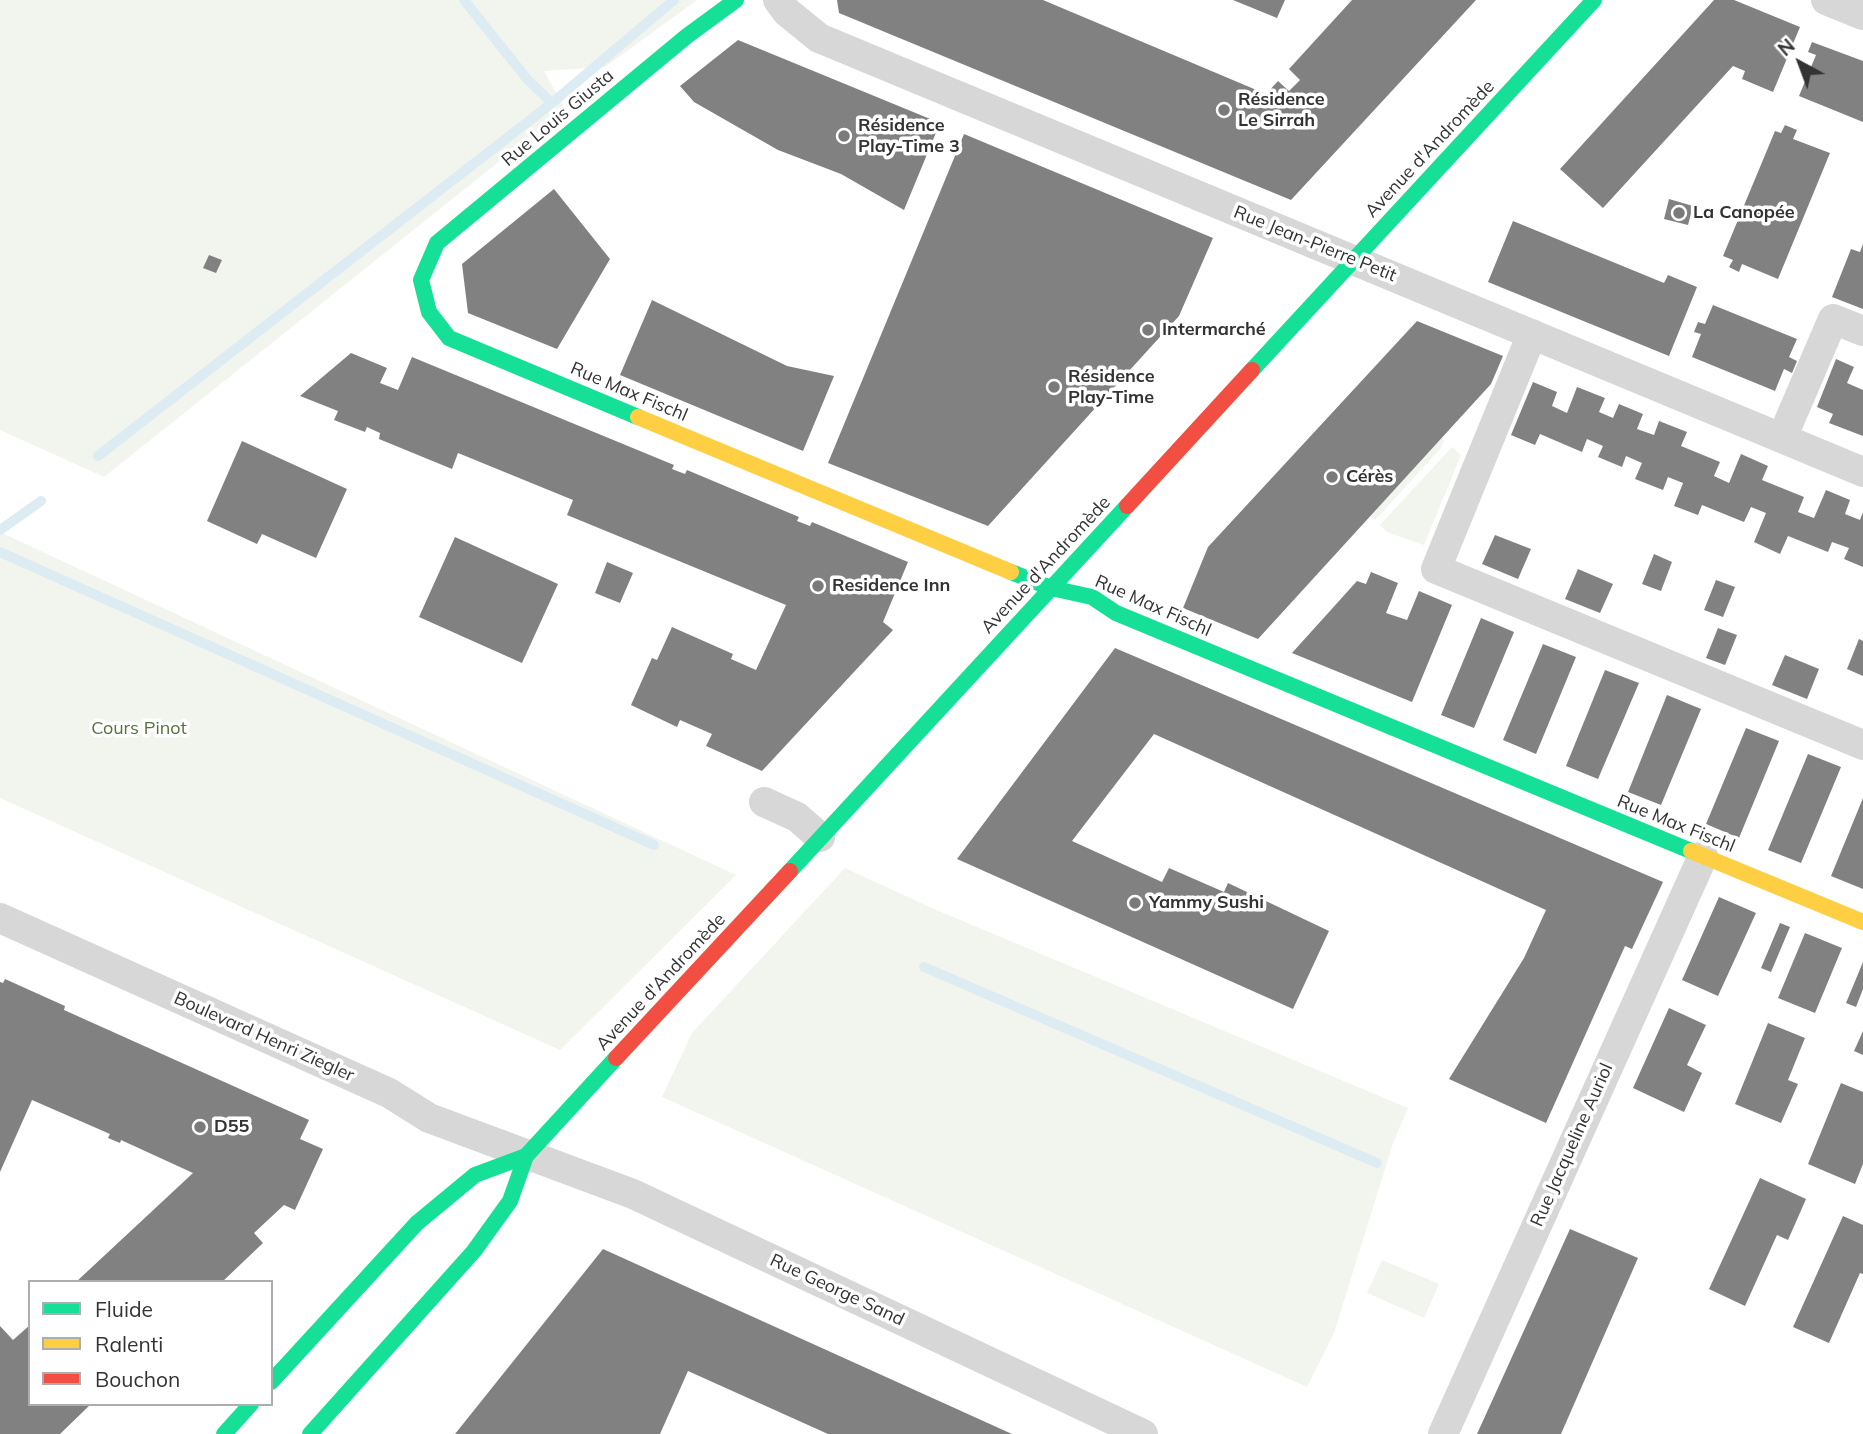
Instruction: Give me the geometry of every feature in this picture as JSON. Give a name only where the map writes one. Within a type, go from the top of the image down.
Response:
[{"type":"street","name":"Rue Louis Giusta","points":[[421,280],[437,243],[687,36],[736,0]]},
{"type":"street","name":"Rue Jean-Pierre Petit","points":[[778,0],[787,12],[819,38],[1863,472]]},
{"type":"street","name":"Avenue d'Andromède","points":[[310,1434],[474,1251],[510,1201],[526,1156],[1594,0]]},
{"type":"street","points":[[1826,0],[1863,15]]},
{"type":"street","name":"Rue Max Fischl","points":[[421,280],[429,312],[449,338],[1051,588],[1092,597],[1116,613],[1863,922]]},
{"type":"street","points":[[1782,439],[1833,318],[1863,331]]},
{"type":"street","points":[[1532,334],[1436,569],[1863,745]]},
{"type":"street","points":[[764,802],[797,817],[820,837]]},
{"type":"street","name":"Rue Jacqueline Auriol","points":[[1443,1434],[1703,856]]},
{"type":"street","name":"Boulevard Henri Ziegler","points":[[0,918],[389,1093],[429,1118],[526,1156]]},
{"type":"street","name":"Avenue d'Andromède","points":[[273,1380],[417,1223],[475,1175],[526,1156]]},
{"type":"street","name":"Rue George Sand","points":[[526,1156],[633,1194],[1143,1434]]},
{"type":"street","points":[[224,1434],[249,1406]]},
{"type":"green space","points":[[0,0],[697,0],[605,67],[544,71],[565,109],[104,477],[0,430]]},
{"type":"green space","points":[[1442,438],[1444,440],[1440,449],[1375,520],[1370,516]]},
{"type":"green space","points":[[1452,447],[1461,455],[1424,545],[1387,532],[1380,525]]},
{"type":"green space","name":"Cours Pinot","points":[[0,532],[736,875],[560,1050],[0,798]]},
{"type":"green space","points":[[845,868],[934,909],[1408,1108],[1393,1143],[1334,1333],[1307,1387],[662,1097],[692,1033]]},
{"type":"green space","points":[[1382,1260],[1439,1284],[1424,1318],[1367,1293]]},
{"type":"building","name":"Résidence Le Sirrah","points":[[837,0],[1043,0],[1266,94],[1278,81],[1289,91],[1300,80],[1289,69],[1352,0],[1476,0],[1291,200],[839,13]]},
{"type":"building","points":[[1233,0],[1285,0],[1277,18]]},
{"type":"building","points":[[1714,0],[1734,0],[1800,27],[1773,92],[1742,79],[1745,71],[1733,66],[1603,208],[1560,169]]},
{"type":"building","name":"Résidence Play-Time 3","points":[[738,40],[940,123],[904,210],[841,174],[778,150],[694,102],[680,86]]},
{"type":"building","points":[[1812,42],[1863,61],[1863,122],[1799,96],[1816,55],[1808,52]]},
{"type":"building","points":[[1785,125],[1797,130],[1793,139],[1830,153],[1778,279],[1742,264],[1739,272],[1729,267],[1733,260],[1723,256],[1775,131],[1781,133]]},
{"type":"building","points":[[964,134],[1213,238],[1179,316],[988,526],[828,463]]},
{"type":"building","points":[[554,189],[610,259],[557,349],[468,313],[462,264]]},
{"type":"building","name":"La Canopée","points":[[1669,199],[1693,206],[1688,225],[1664,219]]},
{"type":"building","points":[[1513,221],[1664,283],[1668,275],[1697,287],[1669,356],[1488,282]]},
{"type":"building","points":[[1863,244],[1863,309],[1832,297],[1851,249],[1860,252]]},
{"type":"building","points":[[209,255],[222,260],[216,273],[203,268]]},
{"type":"building","points":[[652,300],[787,366],[834,376],[803,451],[620,375]]},
{"type":"building","points":[[1713,305],[1797,339],[1789,357],[1797,361],[1792,373],[1784,369],[1775,391],[1692,357],[1701,334],[1694,332],[1698,322],[1705,324]]},
{"type":"building","name":"Cérès","points":[[1417,321],[1503,356],[1491,384],[1258,639],[1183,608],[1208,547]]},
{"type":"building","name":"Residence Inn","points":[[351,353],[387,368],[380,383],[398,390],[412,357],[674,465],[672,469],[685,474],[687,470],[799,517],[797,521],[810,526],[812,522],[908,562],[883,622],[893,630],[762,771],[706,746],[712,734],[680,720],[677,727],[631,705],[652,658],[657,660],[672,627],[733,654],[731,659],[756,670],[786,605],[567,515],[573,500],[458,453],[452,469],[379,439],[380,433],[367,427],[365,432],[334,420],[338,411],[300,396]]},
{"type":"building","points":[[1836,359],[1854,367],[1847,383],[1863,390],[1863,436],[1829,423],[1833,414],[1817,407]]},
{"type":"building","points":[[1533,382],[1557,392],[1552,406],[1567,413],[1577,387],[1605,398],[1599,412],[1613,418],[1619,404],[1643,414],[1637,429],[1654,435],[1659,421],[1687,432],[1681,446],[1720,462],[1714,476],[1729,483],[1741,454],[1768,466],[1762,480],[1804,497],[1798,512],[1814,518],[1826,490],[1850,500],[1845,514],[1860,520],[1863,512],[1863,567],[1844,559],[1849,548],[1832,542],[1828,552],[1788,536],[1780,554],[1754,542],[1766,513],[1751,507],[1744,522],[1702,505],[1698,515],[1674,506],[1683,483],[1668,477],[1663,490],[1635,479],[1642,463],[1626,456],[1622,467],[1598,457],[1603,446],[1587,439],[1582,452],[1540,434],[1535,445],[1511,435]]},
{"type":"building","points":[[242,441],[347,489],[316,558],[262,534],[257,544],[207,521]]},
{"type":"building","points":[[1495,535],[1531,549],[1518,579],[1482,564]]},
{"type":"building","points":[[455,537],[558,584],[522,663],[419,617]]},
{"type":"building","points":[[1654,554],[1672,562],[1661,591],[1642,584]]},
{"type":"building","points":[[607,562],[633,573],[620,603],[595,593]]},
{"type":"building","points":[[1578,569],[1613,584],[1600,613],[1565,599]]},
{"type":"building","points":[[1371,572],[1398,583],[1386,613],[1407,620],[1419,591],[1452,605],[1412,702],[1292,653],[1357,581],[1366,584]]},
{"type":"building","points":[[1716,580],[1735,587],[1723,617],[1704,610]]},
{"type":"building","points":[[1481,618],[1514,632],[1474,728],[1441,715]]},
{"type":"building","points":[[1718,628],[1737,635],[1725,665],[1706,658]]},
{"type":"building","points":[[1859,639],[1863,641],[1863,676],[1847,669]]},
{"type":"building","points":[[1543,644],[1576,657],[1536,754],[1503,740]]},
{"type":"building","points":[[1115,648],[1663,882],[1632,949],[1625,946],[1546,1123],[1449,1079],[1524,958],[1546,910],[1154,734],[1072,841],[1162,882],[1169,868],[1224,892],[1228,883],[1329,931],[1293,1009],[957,859]]},
{"type":"building","points":[[1785,655],[1819,669],[1807,699],[1772,685]]},
{"type":"building","points":[[1605,670],[1639,683],[1598,779],[1566,766]]},
{"type":"building","points":[[1667,695],[1701,709],[1661,805],[1628,792]]},
{"type":"building","points":[[1746,728],[1779,741],[1739,838],[1706,824]]},
{"type":"building","points":[[1808,754],[1841,767],[1801,863],[1768,850]]},
{"type":"building","points":[[1863,798],[1863,889],[1831,876]]},
{"type":"building","points":[[1719,897],[1756,913],[1718,996],[1682,980]]},
{"type":"building","points":[[1780,923],[1790,927],[1771,972],[1761,968]]},
{"type":"building","points":[[1805,933],[1842,948],[1815,1013],[1778,998]]},
{"type":"building","points":[[1863,962],[1863,989],[1856,1007],[1846,1003]]},
{"type":"building","name":"D55","points":[[5,979],[65,1006],[64,1010],[309,1120],[300,1139],[323,1149],[295,1210],[284,1205],[254,1233],[263,1243],[224,1280],[78,1280],[193,1173],[121,1140],[120,1143],[108,1138],[110,1134],[32,1100],[0,1172],[0,982],[3,983]]},
{"type":"building","points":[[1669,1008],[1706,1025],[1687,1065],[1702,1073],[1684,1112],[1633,1088]]},
{"type":"building","points":[[1768,1023],[1805,1038],[1788,1080],[1798,1084],[1781,1123],[1735,1104]]},
{"type":"building","points":[[1863,1031],[1863,1055],[1854,1051]]},
{"type":"building","points":[[1841,1083],[1863,1092],[1863,1164],[1855,1184],[1808,1164]]},
{"type":"building","points":[[1760,1178],[1806,1199],[1788,1240],[1777,1235],[1745,1306],[1709,1289]]},
{"type":"building","points":[[1843,1216],[1863,1225],[1863,1274],[1860,1273],[1829,1343],[1793,1327]]},
{"type":"building","points":[[1570,1229],[1638,1258],[1561,1434],[1477,1434]]},
{"type":"building","points":[[603,1249],[1012,1434],[828,1434],[688,1371],[660,1434],[455,1434]]},
{"type":"building","points":[[0,1326],[13,1340],[28,1327],[28,1406],[89,1406],[60,1434],[0,1434]]},
{"type":"waterway","points":[[464,0],[527,79],[552,103]]},
{"type":"waterway","points":[[98,456],[552,103],[674,0]]},
{"type":"waterway","points":[[0,530],[41,501]]},
{"type":"waterway","points":[[0,552],[654,845]]},
{"type":"waterway","points":[[924,967],[1377,1163]]},
{"type":"traffic: fast","points":[[638,417],[449,338],[429,312],[421,280],[437,243],[687,36],[736,0]]},
{"type":"traffic: fast","points":[[1252,370],[1594,0]]},
{"type":"traffic: fast","points":[[790,871],[1127,506]]},
{"type":"traffic: fast","points":[[1011,572],[1051,588],[1092,597],[1116,613],[1691,851]]},
{"type":"traffic: fast","points":[[310,1434],[474,1251],[510,1201],[526,1156],[616,1058]]},
{"type":"traffic: fast","points":[[273,1380],[417,1223],[475,1175],[526,1156]]},
{"type":"traffic: fast","points":[[224,1434],[249,1406]]},
{"type":"traffic: slow","points":[[638,417],[1011,572]]},
{"type":"traffic: slow","points":[[1691,851],[1863,922]]},
{"type":"traffic: jam","points":[[1127,506],[1252,370]]},
{"type":"traffic: jam","points":[[616,1058],[790,871]]},
{"type":"place","name":"Résidence Le Sirrah","points":[[1224,110]]},
{"type":"place","name":"Résidence Play-Time 3","points":[[844,136]]},
{"type":"place","name":"La Canopée","points":[[1679,213]]},
{"type":"place","name":"Intermarché","points":[[1148,330]]},
{"type":"place","name":"Résidence Play-Time","points":[[1054,387]]},
{"type":"place","name":"Cérès","points":[[1332,477]]},
{"type":"place","name":"Residence Inn","points":[[818,586]]},
{"type":"place","name":"Yammy Sushi","points":[[1135,903]]},
{"type":"place","name":"D55","points":[[200,1127]]}]
